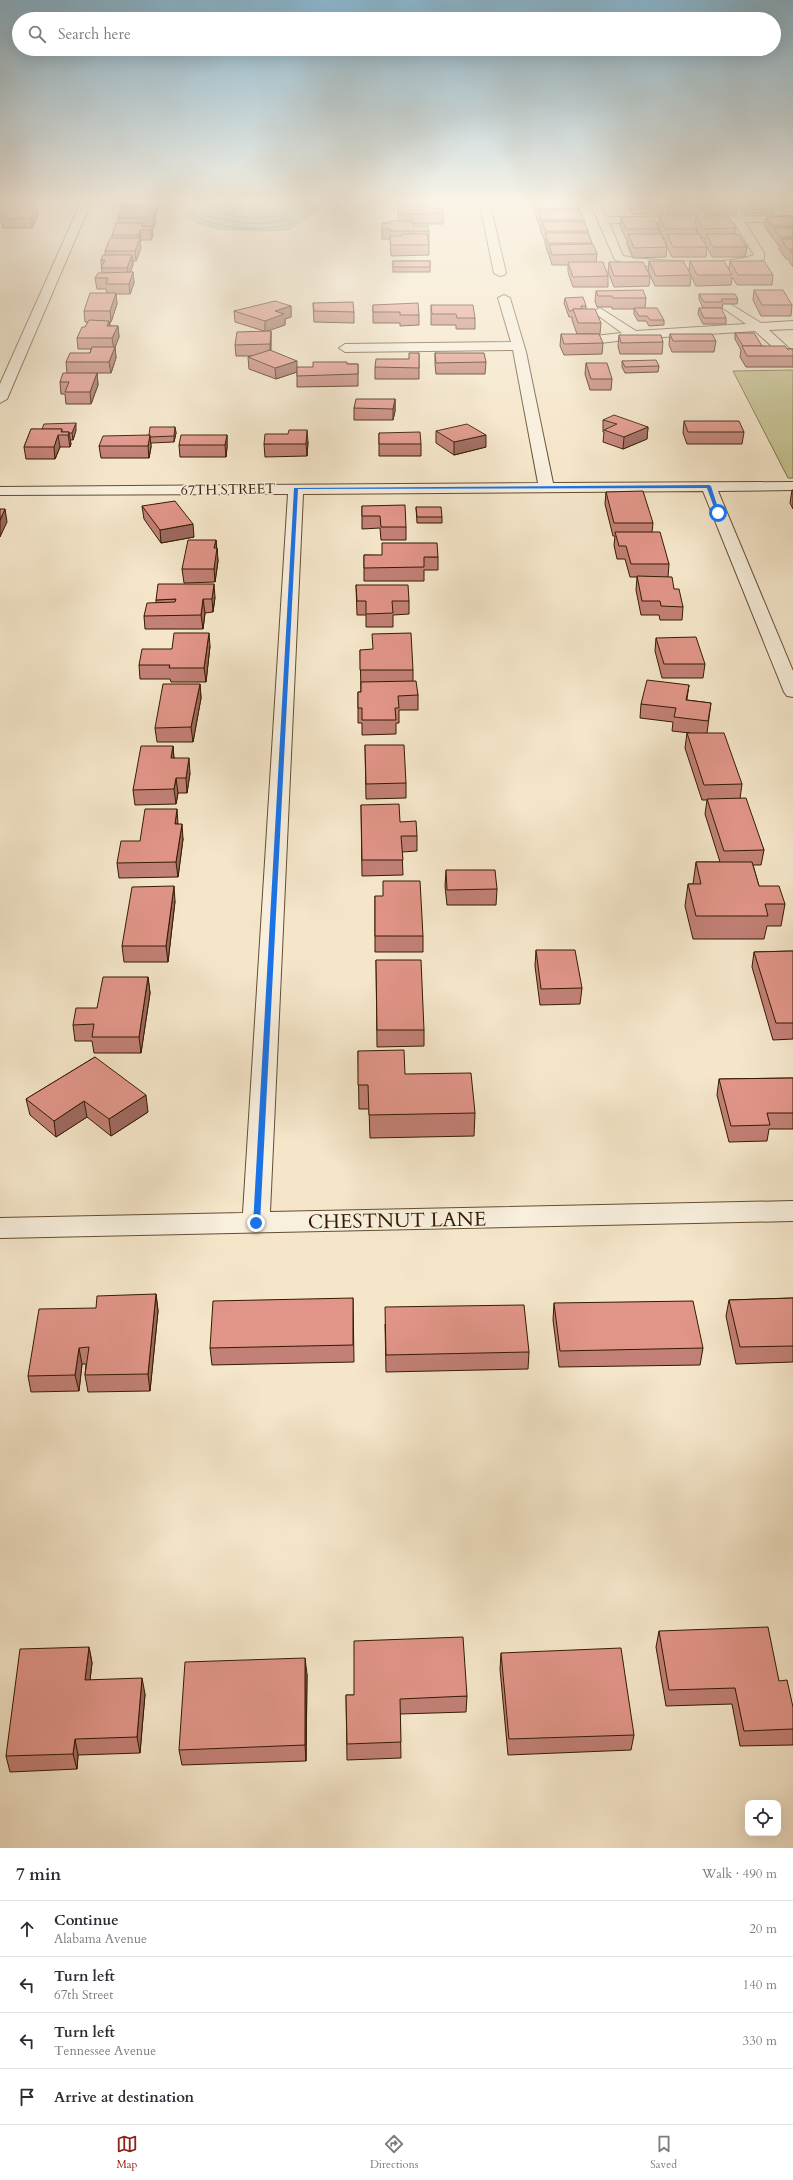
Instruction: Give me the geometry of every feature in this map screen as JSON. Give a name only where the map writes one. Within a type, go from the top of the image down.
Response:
[{"type":"street","points":[[0,399],[49,286]]},
{"type":"street","points":[[504,298],[518,346],[546,487]]},
{"type":"street","points":[[727,306],[758,327],[791,357]]},
{"type":"street","points":[[600,312],[633,335]]},
{"type":"street","points":[[576,342],[633,335],[793,325]]},
{"type":"street","points":[[345,348],[518,346]]},
{"type":"street","points":[[709,486],[718,513],[793,692]]},
{"type":"street","name":"67TH STREET","points":[[0,491],[793,486]]},
{"type":"street","points":[[256,1223],[296,488]]},
{"type":"street","name":"CHESTNUT LANE","points":[[0,1228],[793,1212]]},
{"type":"shaded area","points":[[793,370],[793,478],[788,478],[733,371]]},
{"type":"building","points":[[643,290],[646,298],[613,298],[612,296],[598,296],[596,291]]},
{"type":"building","points":[[754,290],[783,290],[792,305],[762,305]]},
{"type":"building","points":[[90,293],[116,293],[110,311],[84,311]]},
{"type":"building","points":[[699,294],[735,294],[738,299],[721,299],[723,302],[704,302]]},
{"type":"building","points":[[583,297],[586,306],[581,306],[582,309],[573,309],[572,311],[569,311],[565,298]]},
{"type":"building","points":[[275,301],[291,306],[275,311],[284,314],[265,321],[234,311]]},
{"type":"building","points":[[353,302],[354,312],[314,311],[313,303]]},
{"type":"building","points":[[418,303],[419,315],[400,315],[400,312],[373,312],[373,305]]},
{"type":"building","points":[[431,305],[473,305],[475,318],[457,318],[456,314],[432,314]]},
{"type":"building","points":[[634,308],[657,308],[664,320],[650,320],[647,316],[639,316]]},
{"type":"building","points":[[699,308],[721,308],[726,318],[704,318]]},
{"type":"building","points":[[573,309],[595,309],[601,323],[578,323]]},
{"type":"building","points":[[89,320],[109,321],[107,326],[118,326],[112,338],[77,338],[82,327],[85,327]]},
{"type":"building","points":[[271,331],[270,344],[235,345],[237,332]]},
{"type":"building","points":[[735,333],[754,333],[762,346],[743,346]]},
{"type":"building","points":[[561,334],[599,334],[603,343],[564,344]]},
{"type":"building","points":[[670,334],[712,334],[716,341],[673,341]]},
{"type":"building","points":[[619,335],[661,335],[663,342],[621,343]]},
{"type":"building","points":[[742,346],[785,346],[787,349],[793,349],[793,356],[747,356]]},
{"type":"building","points":[[92,347],[115,347],[109,362],[66,362],[70,353],[90,353]]},
{"type":"building","points":[[270,350],[297,361],[275,368],[248,357]]},
{"type":"building","points":[[409,353],[419,353],[419,368],[375,367],[376,359],[409,359]]},
{"type":"building","points":[[435,353],[484,353],[486,362],[436,363]]},
{"type":"building","points":[[656,360],[659,366],[625,367],[622,361]]},
{"type":"building","points":[[313,362],[347,362],[347,364],[358,364],[358,374],[297,376],[297,367],[313,367]]},
{"type":"building","points":[[586,363],[607,363],[612,379],[591,379]]},
{"type":"building","points":[[63,373],[97,373],[90,392],[65,392],[69,382],[60,382]]},
{"type":"building","points":[[356,399],[395,399],[393,409],[354,408]]},
{"type":"building","points":[[614,415],[648,427],[624,437],[604,430],[617,424],[603,420]]},
{"type":"building","points":[[684,421],[739,421],[744,432],[688,432]]},
{"type":"building","points":[[76,423],[72,433],[62,432],[62,429],[42,429],[44,424]]},
{"type":"building","points":[[467,424],[486,435],[454,442],[436,431]]},
{"type":"building","points":[[150,427],[175,427],[174,436],[150,437]]},
{"type":"building","points":[[31,429],[62,429],[61,432],[69,432],[68,435],[58,435],[54,447],[24,447]]},
{"type":"building","points":[[289,430],[307,430],[306,444],[264,444],[265,434],[288,434]]},
{"type":"building","points":[[420,432],[421,444],[379,444],[379,433]]},
{"type":"building","points":[[150,435],[148,446],[99,446],[103,436]]},
{"type":"building","points":[[181,435],[227,435],[225,445],[179,445]]},
{"type":"building","points":[[643,491],[653,523],[614,523],[606,492]]},
{"type":"building","points":[[175,501],[193,524],[160,530],[142,506]]},
{"type":"building","points":[[405,505],[406,527],[381,527],[380,516],[362,516],[362,506]]},
{"type":"building","points":[[416,507],[441,507],[442,517],[417,517]]},
{"type":"building","points":[[0,509],[5,509],[0,520]]},
{"type":"building","points":[[615,532],[660,532],[669,564],[631,564],[626,546],[619,546]]},
{"type":"building","points":[[188,540],[216,540],[214,548],[217,548],[214,569],[182,569]]},
{"type":"building","points":[[382,543],[437,543],[438,557],[424,557],[424,567],[364,568],[364,555],[382,555]]},
{"type":"building","points":[[637,576],[672,577],[674,589],[679,589],[683,607],[661,606],[660,601],[642,601]]},
{"type":"building","points":[[158,584],[214,584],[212,599],[203,599],[201,615],[144,616],[147,603],[175,602],[176,599],[156,600]]},
{"type":"building","points":[[356,585],[408,585],[409,601],[392,601],[393,613],[366,614],[366,601],[357,601]]},
{"type":"building","points":[[174,633],[209,633],[204,668],[169,668],[170,665],[139,665],[142,649],[172,649]]},
{"type":"building","points":[[411,633],[413,670],[360,670],[360,650],[373,649],[372,634]]},
{"type":"building","points":[[696,637],[705,664],[664,664],[656,638]]},
{"type":"building","points":[[647,680],[689,685],[686,700],[711,703],[708,721],[674,717],[676,708],[641,704]]},
{"type":"building","points":[[416,681],[418,695],[398,696],[399,708],[395,708],[396,720],[362,720],[362,708],[358,708],[358,692],[361,692],[361,682]]},
{"type":"building","points":[[163,684],[200,684],[191,727],[155,728]]},
{"type":"building","points":[[687,733],[724,733],[742,784],[704,785]]},
{"type":"building","points":[[365,745],[404,745],[406,783],[366,784]]},
{"type":"building","points":[[141,746],[173,746],[171,758],[189,758],[186,778],[176,778],[174,789],[133,790]]},
{"type":"building","points":[[746,798],[764,850],[724,851],[707,799]]},
{"type":"building","points":[[399,804],[400,822],[416,821],[417,836],[401,836],[403,860],[362,860],[361,805]]},
{"type":"building","points":[[145,809],[177,809],[175,824],[182,824],[176,862],[117,863],[121,841],[140,841]]},
{"type":"building","points":[[696,862],[752,862],[759,886],[779,886],[785,904],[765,904],[768,916],[696,916],[688,884],[701,884]]},
{"type":"building","points":[[446,870],[495,870],[497,889],[447,890]]},
{"type":"building","points":[[383,881],[420,881],[423,936],[375,936],[375,896],[383,896]]},
{"type":"building","points":[[174,886],[166,946],[122,946],[132,887]]},
{"type":"building","points":[[536,950],[575,950],[582,988],[541,989]]},
{"type":"building","points":[[793,951],[793,1023],[776,1023],[754,952]]},
{"type":"building","points":[[376,960],[421,960],[424,1030],[377,1030]]},
{"type":"building","points":[[103,977],[148,977],[139,1037],[92,1037],[94,1024],[73,1025],[76,1008],[97,1008]]},
{"type":"building","points":[[404,1050],[405,1074],[471,1073],[475,1113],[369,1115],[368,1085],[358,1085],[358,1051]]},
{"type":"building","points":[[95,1057],[146,1095],[109,1119],[84,1101],[54,1121],[26,1099]]},
{"type":"building","points":[[793,1078],[793,1113],[767,1113],[770,1125],[731,1126],[719,1079]]},
{"type":"building","points":[[156,1294],[148,1374],[85,1375],[89,1347],[79,1348],[75,1375],[28,1376],[39,1309],[96,1308],[97,1296]]},
{"type":"building","points":[[353,1298],[353,1345],[210,1348],[213,1301]]},
{"type":"building","points":[[793,1298],[793,1346],[740,1347],[729,1300]]},
{"type":"building","points":[[693,1301],[703,1348],[560,1351],[554,1303]]},
{"type":"building","points":[[524,1305],[529,1352],[386,1355],[385,1307]]},
{"type":"building","points":[[768,1627],[779,1681],[787,1680],[793,1707],[793,1729],[744,1731],[735,1688],[669,1690],[659,1631]]},
{"type":"building","points":[[463,1637],[467,1696],[400,1699],[401,1742],[347,1744],[346,1695],[354,1695],[354,1641]]},
{"type":"building","points":[[89,1647],[85,1680],[142,1678],[137,1737],[75,1739],[73,1754],[6,1756],[20,1649]]},
{"type":"building","points":[[621,1648],[634,1735],[509,1739],[501,1653]]},
{"type":"building","points":[[305,1658],[305,1745],[179,1750],[185,1662]]},
{"type":"route","points":[[256,1223],[296,488],[709,486],[718,513]]}]
